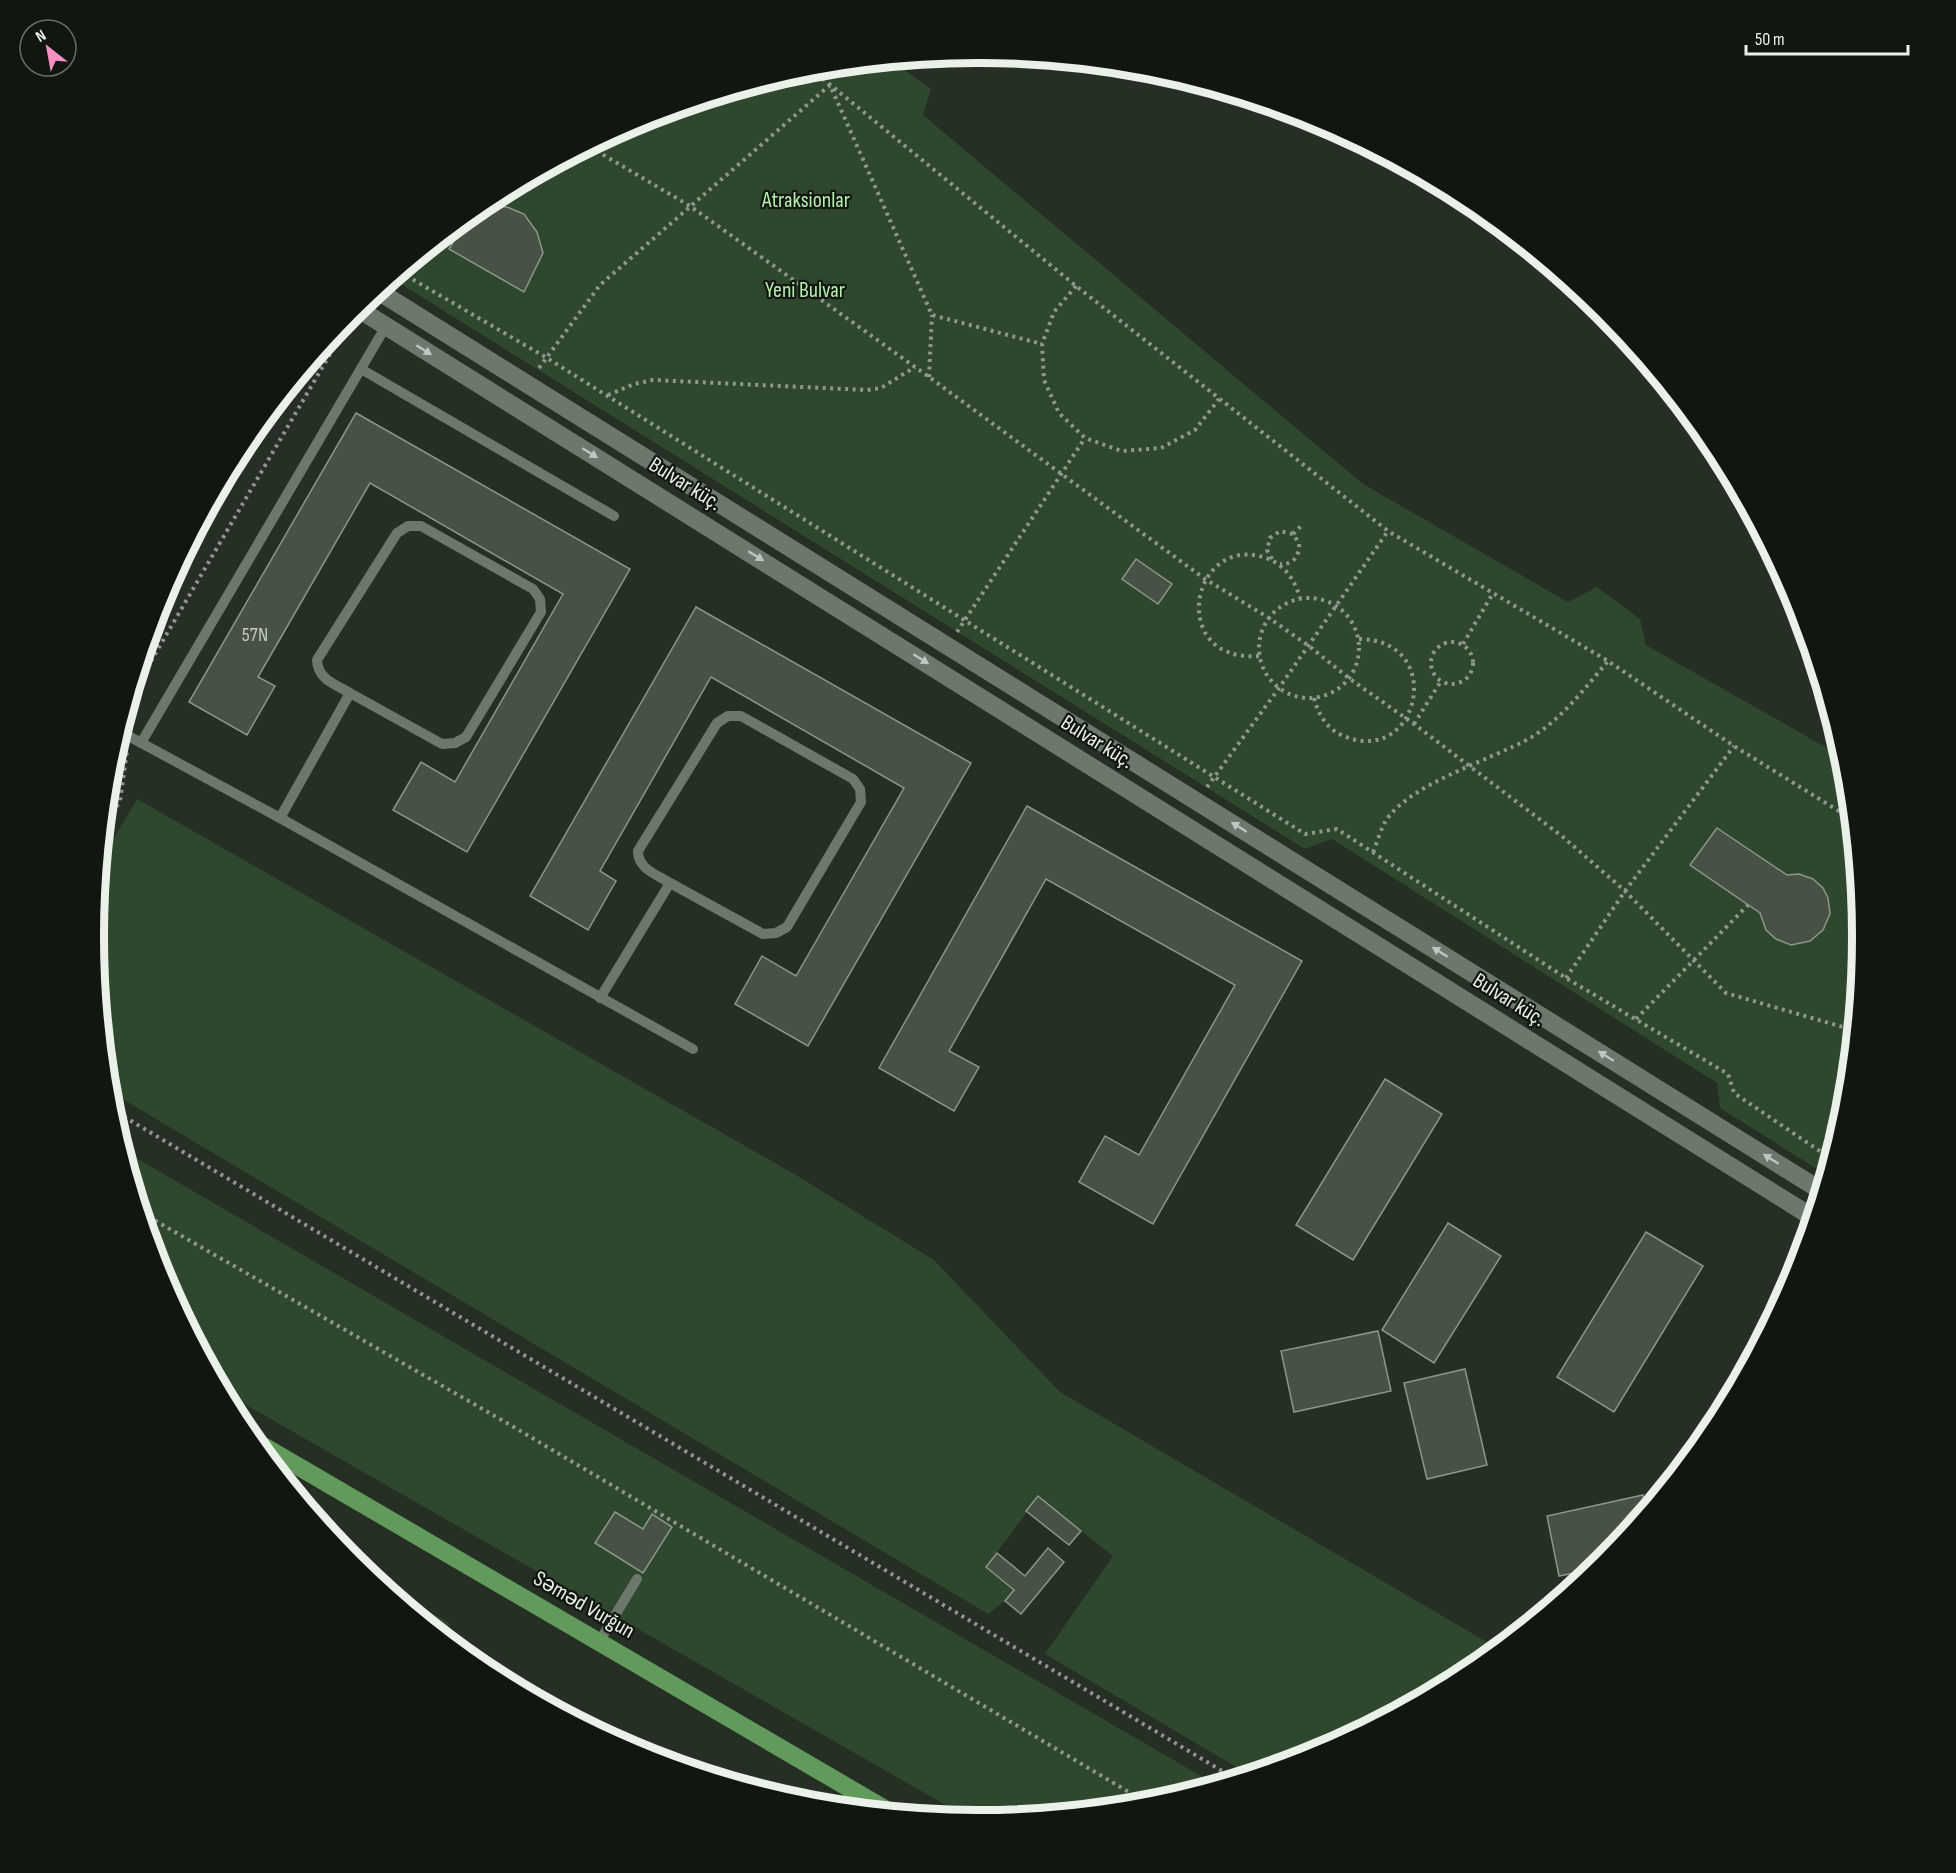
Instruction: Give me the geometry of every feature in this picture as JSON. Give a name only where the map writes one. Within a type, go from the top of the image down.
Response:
[{"type":"main road","name":"Səməd Vurğun","points":[[274,1452],[876,1804]]},
{"type":"street","name":"Bulvar küç.","points":[[385,296],[1815,1187]]},
{"type":"street","name":"Bulvar küç.","points":[[366,314],[1806,1213]]},
{"type":"street","points":[[1257,872],[1272,848]]},
{"type":"street","points":[[1670,1127],[1684,1104]]},
{"type":"lane","points":[[141,743],[386,326]]},
{"type":"lane","points":[[361,369],[614,516]]},
{"type":"lane","points":[[408,526],[421,526],[533,589],[540,599],[541,612],[466,737],[456,743],[442,744],[350,693],[321,676],[318,660],[397,532],[408,526]]},
{"type":"lane","points":[[280,818],[350,693]]},
{"type":"lane","points":[[728,716],[741,716],[853,779],[860,789],[861,802],[786,927],[776,933],[763,934],[670,883],[641,866],[638,851],[717,723],[728,716]]},
{"type":"lane","points":[[128,736],[693,1049]]},
{"type":"lane","points":[[600,998],[670,883]]},
{"type":"lane","points":[[598,1642],[637,1579]]},
{"type":"path","points":[[821,78],[1076,286],[1389,531],[1608,661],[1734,746],[1843,813]]},
{"type":"path","points":[[538,369],[600,285],[830,85]]},
{"type":"path","points":[[830,85],[932,315],[929,377]]},
{"type":"path","points":[[597,151],[690,206],[1205,579],[1269,618],[1414,724],[1563,837],[1625,891],[1726,993],[1846,1028]]},
{"type":"path","points":[[407,276],[546,358],[1305,834],[1337,829],[1566,978],[1728,1074],[1734,1093],[1824,1154]]},
{"type":"path","points":[[1076,286],[1054,312],[1042,344],[1044,380],[1059,413],[1085,438],[1122,451],[1161,448],[1195,430],[1219,399]]},
{"type":"path","points":[[932,315],[1042,344]]},
{"type":"path","points":[[149,663],[332,349]]},
{"type":"path","points":[[607,396],[634,384],[653,380],[867,390],[881,388],[915,367]]},
{"type":"path","points":[[956,632],[1085,438]]},
{"type":"path","points":[[1293,534],[1303,524]]},
{"type":"path","points":[[1273,560],[1267,550],[1270,538],[1280,531],[1293,534],[1299,543],[1298,555],[1290,563],[1279,564]]},
{"type":"path","points":[[1206,787],[1279,688],[1389,531]]},
{"type":"path","points":[[1260,656],[1245,657],[1230,654],[1207,636],[1200,622],[1197,607],[1199,592],[1205,579],[1215,567],[1236,557],[1259,555],[1273,560],[1289,573],[1300,598]]},
{"type":"path","points":[[1463,644],[1493,593]]},
{"type":"path","points":[[1300,598],[1319,599],[1337,606],[1347,614],[1355,626],[1359,639],[1359,660],[1350,679],[1334,692],[1314,698],[1301,698],[1279,688],[1263,668],[1260,656],[1260,636],[1269,618],[1283,606],[1300,598]]},
{"type":"path","points":[[1314,698],[1323,720],[1342,736],[1353,740],[1365,741],[1382,737],[1398,728],[1406,719],[1415,698],[1413,675],[1409,664],[1393,647],[1371,639],[1359,639]]},
{"type":"path","points":[[1449,641],[1463,644],[1471,652],[1473,663],[1471,674],[1462,681],[1452,684],[1441,681],[1435,676],[1430,662],[1436,649],[1449,641]]},
{"type":"path","points":[[1373,852],[1385,822],[1407,799],[1468,766],[1531,738],[1570,706],[1608,661]]},
{"type":"path","points":[[1414,724],[1441,681]]},
{"type":"path","points":[[1566,978],[1625,891],[1734,746]]},
{"type":"path","points":[[114,812],[120,801],[123,756]]},
{"type":"path","points":[[1636,1019],[1748,905]]},
{"type":"path","points":[[123,1116],[1226,1773]]},
{"type":"path","points":[[152,1219],[512,1426],[1135,1795]]},
{"type":"green space","name":"Yeni Bulvar","points":[[900,67],[931,89],[923,115],[1363,484],[1568,602],[1597,587],[1640,619],[1646,645],[1831,750],[1844,822],[1850,879],[1852,936],[1850,994],[1844,1051],[1835,1107],[1820,1171],[1720,1108],[1717,1083],[1332,839],[1305,849],[399,283],[446,244],[493,210],[541,180],[644,129],[697,109],[752,93],[864,70]]},
{"type":"green space","points":[[137,799],[796,1175],[934,1260],[1060,1392],[1490,1644],[1415,1693],[1364,1720],[1312,1744],[1240,1769],[1045,1654],[1113,1556],[1038,1497],[986,1567],[1014,1590],[1005,1601],[988,1614],[119,1097],[106,994],[104,936],[109,846]]},
{"type":"green space","points":[[132,1156],[1207,1779],[1092,1803],[1035,1808],[953,1809],[239,1401],[195,1323],[171,1271]]},
{"type":"green space","points":[[414,1603],[449,1623],[450,1632]]},
{"type":"building","points":[[498,207],[507,207],[524,214],[537,232],[543,253],[524,292],[449,249],[457,236]]},
{"type":"building","points":[[356,413],[630,569],[467,852],[393,810],[421,762],[455,782],[563,594],[370,483],[258,677],[275,686],[247,735],[189,702]]},
{"type":"building","points":[[1136,559],[1172,584],[1158,604],[1122,579]]},
{"type":"building","points":[[696,607],[971,763],[808,1046],[735,1004],[762,956],[796,976],[904,788],[711,677],[600,871],[616,881],[588,930],[530,896]]},
{"type":"building","points":[[1027,806],[1302,961],[1153,1224],[1079,1182],[1105,1136],[1139,1155],[1235,985],[1046,879],[949,1051],[979,1067],[954,1111],[879,1068]]},
{"type":"building","points":[[1717,828],[1787,875],[1799,874],[1813,879],[1823,888],[1828,898],[1830,914],[1823,930],[1810,941],[1791,945],[1776,939],[1766,930],[1760,913],[1690,865]]},
{"type":"building","points":[[1385,1079],[1442,1114],[1353,1260],[1296,1225]]},
{"type":"building","points":[[1448,1223],[1501,1256],[1434,1363],[1382,1330]]},
{"type":"building","points":[[1646,1232],[1703,1266],[1614,1412],[1557,1377]]},
{"type":"building","points":[[1378,1331],[1391,1391],[1294,1412],[1281,1351]]},
{"type":"building","points":[[1465,1369],[1487,1465],[1427,1479],[1404,1383]]},
{"type":"building","points":[[1643,1495],[1644,1501],[1576,1573],[1559,1576],[1547,1516]]},
{"type":"building","points":[[1038,1496],[1081,1531],[1069,1545],[1026,1511]]},
{"type":"building","points":[[615,1512],[643,1529],[652,1514],[672,1527],[643,1573],[595,1543]]},
{"type":"building","points":[[1048,1548],[1064,1562],[1021,1614],[1005,1601],[1014,1590],[986,1567],[997,1553],[1025,1576]]},
{"type":"park label","name":"Atraksionlar","points":[[806,200]]}]
